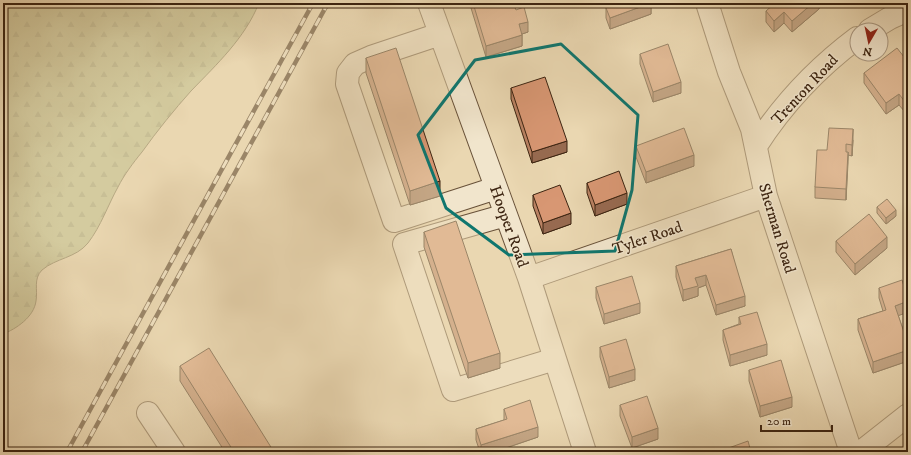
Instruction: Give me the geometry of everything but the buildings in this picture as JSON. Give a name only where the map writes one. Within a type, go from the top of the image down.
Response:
[{"type":"street","name":"Hooper Road","points":[[429,3],[528,278],[585,452]]},
{"type":"street","name":"Sherman Road","points":[[707,3],[729,72],[747,116],[756,146],[766,196],[851,452]]},
{"type":"street","points":[[883,22],[908,10]]},
{"type":"street","points":[[440,34],[371,57],[355,64],[348,73],[347,84],[394,221],[496,188]]},
{"type":"street","name":"Trenton Road","points":[[756,146],[778,114],[811,77],[826,62],[849,44]]},
{"type":"street","name":"Tyler Road","points":[[528,278],[766,196]]},
{"type":"street","points":[[506,215],[404,244],[453,390],[555,358]]},
{"type":"street","points":[[148,413],[174,452]]},
{"type":"street","points":[[861,452],[908,415]]},
{"type":"highlighted area","points":[[561,44],[638,115],[632,190],[615,251],[509,255],[446,208],[418,135],[475,60]]},
{"type":"green space","points":[[3,3],[259,3],[246,28],[230,50],[178,106],[129,169],[120,183],[97,230],[88,243],[78,252],[53,263],[39,273],[36,285],[35,307],[24,322],[3,334]]},
{"type":"railway","points":[[67,452],[313,3]]},
{"type":"railway","points":[[82,452],[328,3]]}]
